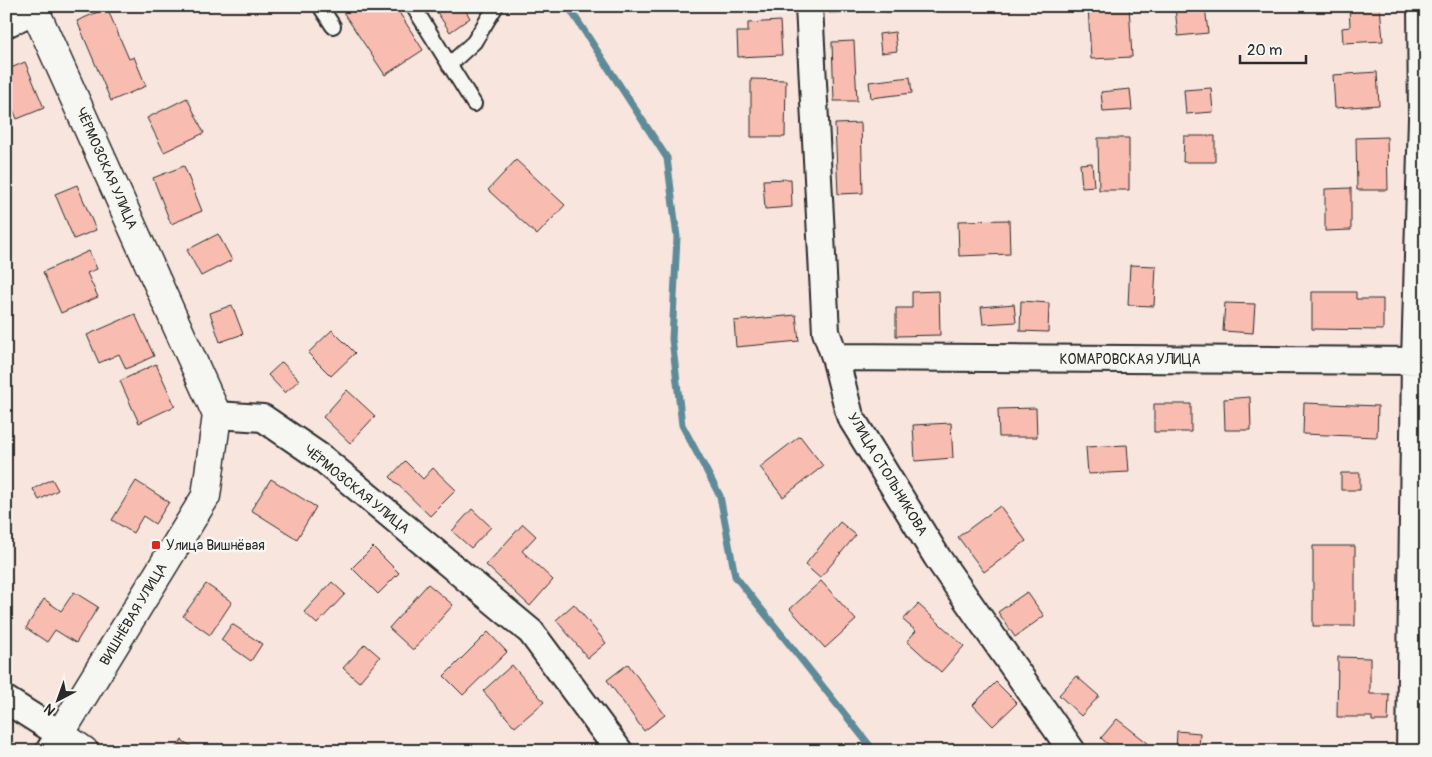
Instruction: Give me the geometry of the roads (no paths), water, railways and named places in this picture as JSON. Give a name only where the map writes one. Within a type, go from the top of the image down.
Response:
[{"type":"street","name":"УЛИЦА СТОЛЬНИКОВА","points":[[809,6],[826,332],[835,357],[850,416],[937,557],[1072,751]]},
{"type":"street","points":[[1410,751],[1420,361],[1421,6]]},
{"type":"street","points":[[6,24],[34,8]]},
{"type":"street","name":"ЧЁРМОЗСКАЯ УЛИЦА","points":[[34,8],[217,415],[263,418],[323,459],[354,484],[530,632],[619,751]]},
{"type":"street","name":"КОМАРОВСКАЯ УЛИЦА","points":[[835,357],[1420,361]]},
{"type":"street","name":"ВИШНЁВАЯ УЛИЦА","points":[[54,742],[206,496],[217,415]]},
{"type":"street","points":[[6,700],[54,742],[84,751]]},
{"type":"lane","points":[[320,6],[333,26]]},
{"type":"lane","points":[[412,6],[474,104]]},
{"type":"lane","points":[[449,65],[474,42],[496,6]]},
{"type":"waterway","points":[[568,6],[667,158],[677,237],[672,339],[682,425],[720,496],[735,576],[874,751]]},
{"type":"place","name":"Улица Вишнёвая","points":[[156,545]]}]
